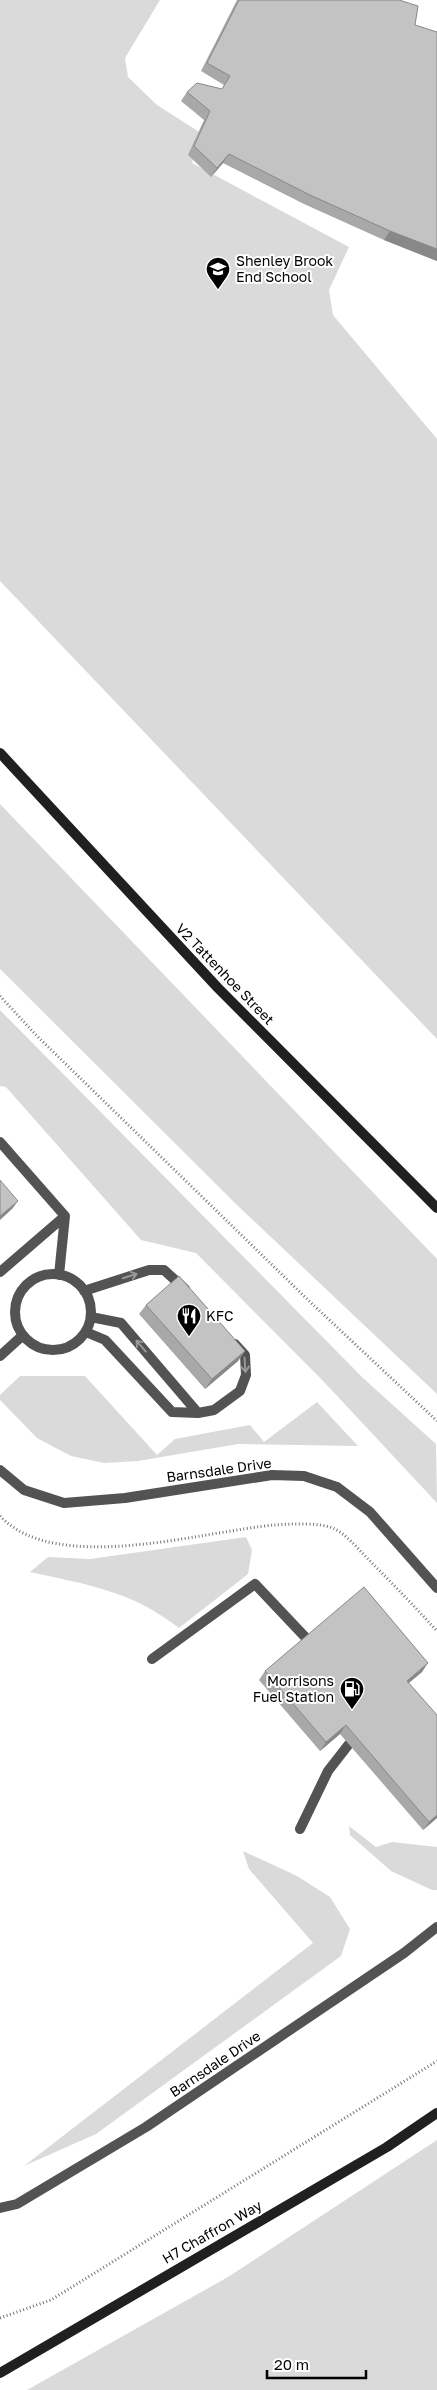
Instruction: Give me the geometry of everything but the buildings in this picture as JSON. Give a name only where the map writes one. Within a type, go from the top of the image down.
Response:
[{"type":"street","name":"V2 Tattenhoe Street","points":[[0,753],[218,988],[437,1208]]},
{"type":"street","points":[[0,1142],[65,1216],[59,1275]]},
{"type":"street","points":[[0,1272],[65,1216]]},
{"type":"street","points":[[84,1290],[149,1270],[164,1270],[194,1299]]},
{"type":"street","points":[[59,1275],[69,1278],[84,1290],[88,1298],[91,1317],[86,1332],[78,1341],[68,1348],[56,1350],[32,1345],[22,1336],[16,1324],[14,1312],[17,1299],[24,1287],[40,1277],[59,1275]]},
{"type":"street","points":[[91,1317],[121,1323],[198,1412]]},
{"type":"street","points":[[86,1332],[105,1340],[172,1412],[214,1410],[240,1391],[246,1375],[245,1355],[226,1334]]},
{"type":"street","points":[[0,1356],[22,1336]]},
{"type":"street","name":"Barnsdale Drive","points":[[0,1470],[24,1490],[64,1503],[126,1498],[272,1475],[304,1476],[337,1487],[370,1512],[437,1588]]},
{"type":"street","points":[[152,1659],[255,1584],[307,1639]]},
{"type":"street","points":[[300,1830],[328,1771],[349,1744]]},
{"type":"street","name":"Barnsdale Drive","points":[[0,2208],[17,2204],[146,2127],[404,1953],[437,1927]]},
{"type":"street","name":"H7 Chaffron Way","points":[[0,2373],[387,2147],[437,2113]]},
{"type":"path","points":[[0,996],[93,1090],[437,1421]]},
{"type":"path","points":[[0,1516],[5,1522],[33,1537],[59,1544],[90,1547],[138,1545],[249,1527],[299,1523],[335,1529],[364,1554],[437,1631]]},
{"type":"path","points":[[0,2318],[51,2300],[437,2061]]},
{"type":"shaded area","name":"Shenley Brook End School","points":[[0,0],[160,0],[125,58],[128,77],[157,105],[201,133],[192,163],[349,247],[329,290],[333,315],[437,439],[437,1039],[0,581]]},
{"type":"shaded area","points":[[0,804],[437,1259],[437,1394],[237,1205],[0,969]]},
{"type":"shaded area","points":[[0,1010],[363,1378],[436,1444],[437,1503],[325,1383],[196,1253],[141,1240],[6,1087],[0,1086]]},
{"type":"shaded area","points":[[20,1376],[85,1376],[157,1455],[175,1439],[250,1425],[264,1442],[317,1402],[358,1446],[238,1444],[138,1461],[104,1463],[71,1456],[37,1438],[0,1400],[0,1395]]},
{"type":"shaded area","points":[[246,1537],[252,1550],[248,1574],[179,1628],[161,1615],[126,1597],[90,1585],[30,1572],[48,1557],[90,1559]]},
{"type":"shaded area","points":[[349,1826],[376,1847],[392,1842],[437,1847],[437,1890],[432,1890],[391,1871],[350,1835]]},
{"type":"shaded area","points":[[243,1851],[297,1876],[330,1897],[350,1929],[341,1956],[96,2134],[24,2166],[313,1943],[249,1869]]},
{"type":"shaded area","points":[[437,2140],[437,2390],[27,2390],[228,2277]]},
{"type":"place","name":"Shenley Brook End School","points":[[218,290]]},
{"type":"place","name":"KFC","points":[[189,1337]]},
{"type":"place","name":"Morrisons Fuel Station","points":[[352,1710]]}]
